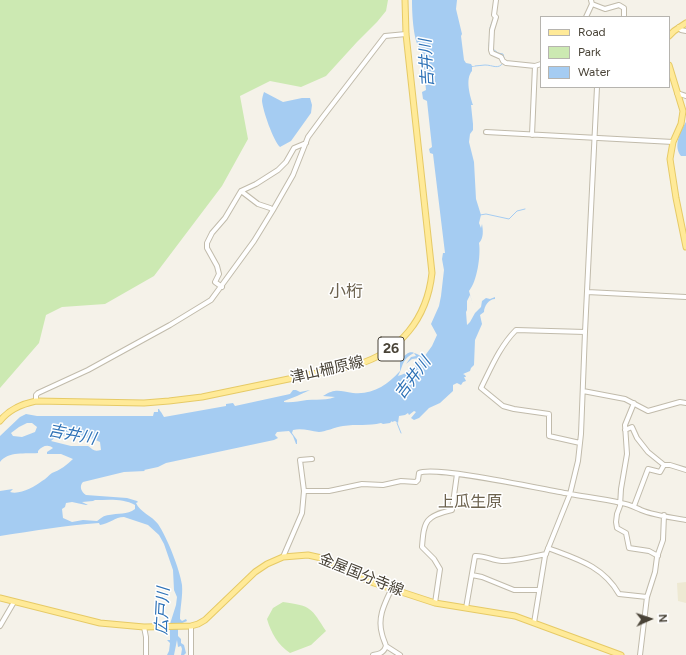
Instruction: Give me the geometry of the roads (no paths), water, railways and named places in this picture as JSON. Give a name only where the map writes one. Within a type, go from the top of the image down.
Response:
[{"type":"main road","name":"津山柵原線","points":[[0,420],[18,406],[36,401],[156,402],[190,398],[356,365],[378,357],[400,342],[421,313],[427,298],[432,273],[406,34],[405,0]]},
{"type":"main road","points":[[670,35],[686,23]]},
{"type":"main road","points":[[670,69],[683,111],[682,124],[673,142],[670,159],[686,247]]},
{"type":"main road","name":"金屋国分寺線","points":[[0,598],[100,623],[144,627],[189,626],[198,624],[205,620],[261,567],[283,557],[304,555],[318,557],[366,580],[435,603],[515,616],[620,655]]},
{"type":"street","points":[[496,0],[494,15],[496,17],[492,30],[492,53],[501,57],[506,63],[535,66],[540,64]]},
{"type":"street","points":[[586,16],[592,2],[605,9],[620,5],[624,8],[624,16]]},
{"type":"street","points":[[679,27],[681,30],[686,31]]},
{"type":"street","points":[[36,401],[36,395],[38,392],[88,370],[211,300],[222,287],[254,241],[273,210],[293,175],[306,143],[322,118],[385,36],[406,34]]},
{"type":"street","points":[[532,135],[535,66]]},
{"type":"street","points":[[534,622],[546,554],[570,494],[578,461],[583,391],[597,88]]},
{"type":"street","points":[[677,93],[686,96]]},
{"type":"street","points":[[486,132],[673,142]]},
{"type":"street","points":[[222,287],[215,282],[220,274],[207,248],[207,243],[212,233],[225,218],[241,191],[256,184],[278,170],[286,162],[294,148],[306,143]]},
{"type":"street","points":[[241,191],[258,204],[273,210]]},
{"type":"street","points":[[587,292],[686,297]]},
{"type":"street","points":[[580,443],[549,436],[549,414],[503,406],[481,388],[492,364],[511,334],[516,330],[585,332]]},
{"type":"street","points":[[583,391],[625,399],[651,411],[680,402],[686,402]]},
{"type":"street","points":[[634,403],[626,420],[625,430],[627,449],[620,506],[617,514],[616,525],[617,528],[626,533],[628,547],[650,552],[658,556]]},
{"type":"street","points":[[625,430],[632,427],[637,438],[645,449],[664,465],[670,465],[686,470]]},
{"type":"street","points":[[283,557],[302,514],[304,491],[300,460],[312,459]]},
{"type":"street","points":[[634,506],[648,469],[660,472],[664,465]]},
{"type":"street","points":[[304,491],[329,491],[362,484],[383,485],[401,481],[416,482],[419,474],[423,472],[457,474],[620,502],[642,510],[686,520]]},
{"type":"street","points":[[435,603],[440,569],[434,559],[422,547],[425,526],[426,522],[430,518],[442,512],[452,510],[457,474]]},
{"type":"street","points":[[640,655],[647,598],[663,540],[664,515]]},
{"type":"street","points":[[548,548],[598,569],[612,583],[619,594],[647,598]]},
{"type":"street","points":[[466,608],[475,556],[504,561],[546,554]]},
{"type":"street","points":[[472,575],[482,576],[512,589],[539,590]]},
{"type":"street","points":[[392,588],[382,608],[382,634],[386,646],[400,655]]},
{"type":"street","points":[[0,626],[14,602]]},
{"type":"street","points":[[189,626],[191,655]]},
{"type":"street","points":[[144,627],[146,637],[146,655]]},
{"type":"street","points":[[373,655],[382,653],[386,646]]},
{"type":"water","name":"吉井川","points":[[412,0],[457,0],[456,9],[462,34],[464,60],[472,66],[476,66],[472,67],[468,83],[473,105],[471,105],[473,130],[470,134],[469,142],[474,162],[476,199],[481,215],[479,223],[481,228],[482,224],[483,234],[479,243],[479,261],[476,275],[469,291],[473,305],[470,295],[467,301],[467,325],[481,307],[482,301],[486,298],[490,299],[495,297],[495,299],[487,303],[484,312],[480,315],[482,324],[475,340],[474,365],[470,371],[463,374],[466,377],[464,377],[466,381],[461,385],[457,383],[453,385],[453,391],[440,403],[429,408],[419,418],[414,420],[411,418],[416,412],[414,411],[409,415],[408,413],[399,416],[398,423],[392,421],[390,423],[383,424],[348,425],[319,432],[296,429],[293,430],[292,433],[297,440],[297,444],[289,431],[277,432],[275,435],[278,438],[274,440],[166,463],[158,467],[144,470],[145,471],[124,472],[83,482],[81,489],[86,495],[127,498],[137,501],[138,502],[136,503],[138,506],[158,524],[169,545],[182,585],[180,619],[182,621],[186,619],[187,621],[180,624],[178,629],[178,636],[181,639],[181,643],[184,645],[186,653],[181,655],[182,649],[181,646],[178,647],[177,640],[174,655],[167,655],[170,643],[167,640],[170,640],[170,624],[177,597],[174,590],[173,570],[164,544],[159,535],[148,525],[124,517],[100,525],[99,523],[74,525],[0,536],[0,491],[13,489],[10,492],[14,493],[27,490],[73,459],[61,454],[47,454],[47,452],[53,448],[45,446],[38,451],[38,453],[12,455],[3,458],[0,462],[0,436],[20,417],[26,414],[37,416],[153,416],[154,412],[158,412],[159,409],[164,417],[226,406],[226,404],[233,403],[235,406],[290,394],[293,390],[300,392],[310,390],[284,402],[328,399],[335,397],[323,396],[334,391],[360,393],[373,391],[385,385],[400,371],[400,361],[407,354],[412,352],[414,353],[424,357],[432,346],[437,335],[431,324],[439,306],[441,296],[444,270],[442,259],[443,253],[445,253],[433,154],[430,153],[429,149],[432,147],[427,101],[423,99],[422,92],[426,90],[422,51],[419,48],[415,35]],"holes":[[[414,353],[416,356],[411,357],[406,364],[412,359],[420,358],[412,369],[398,376],[405,360]],[[27,423],[32,423],[37,427],[35,432],[22,437],[13,436],[11,433]],[[57,436],[85,437],[100,442],[101,450],[98,451],[88,446],[71,446],[51,441]],[[126,501],[135,505],[135,509],[126,513],[105,516],[97,521],[83,520],[72,522],[63,518],[62,509],[65,507],[66,503],[72,502],[88,505],[82,502]]]},
{"type":"water","points":[[264,92],[283,102],[310,98],[312,105],[311,113],[291,141],[280,147],[271,132],[264,111],[262,98]]},
{"type":"water","points":[[686,122],[686,156],[681,156],[677,144]]},
{"type":"waterway","points":[[490,28],[492,22]]},
{"type":"waterway","points":[[489,46],[490,37]]},
{"type":"waterway","points":[[493,49],[498,53],[503,54],[504,58]]},
{"type":"waterway","points":[[475,66],[485,65],[497,67],[503,63]]},
{"type":"waterway","points":[[480,215],[486,214],[509,219],[517,211],[525,209]]},
{"type":"waterway","points":[[397,423],[401,433]]},
{"type":"district","name":"小桁","points":[[346,292]]},
{"type":"district","name":"上瓜生原","points":[[470,502]]},
{"type":"water label","name":"広戸川","points":[[163,611]]}]
